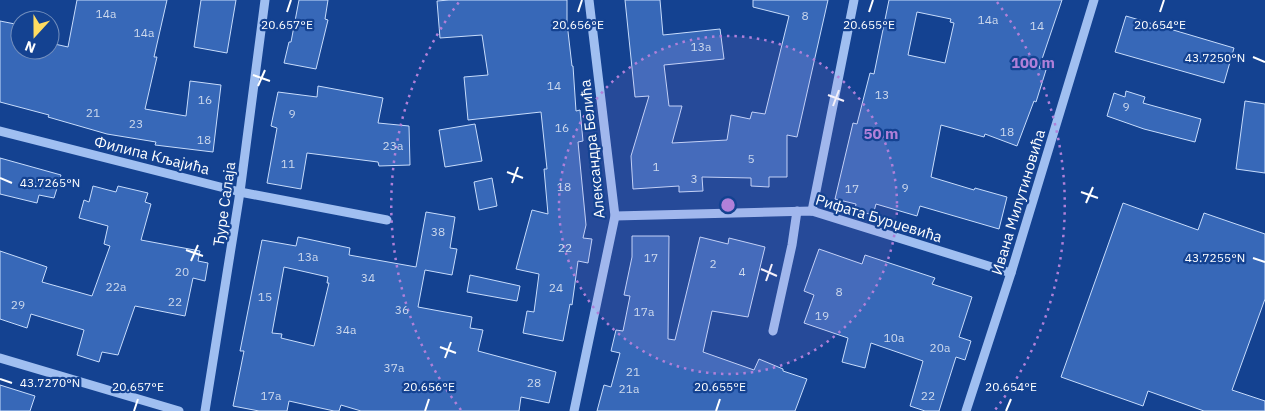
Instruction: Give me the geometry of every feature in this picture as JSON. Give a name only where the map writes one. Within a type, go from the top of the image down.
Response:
[{"type":"street","name":"Ђуре Салаја","points":[[206,411],[240,192],[265,0]]},
{"type":"street","name":"Александра Белића","points":[[574,411],[615,216],[590,0]]},
{"type":"street","points":[[812,211],[854,0]]},
{"type":"street","name":"Ивана Милутиновића","points":[[966,411],[1011,273],[1094,0]]},
{"type":"street","name":"Филипа Кљајића","points":[[0,130],[240,192],[387,220]]},
{"type":"street","points":[[773,331],[792,245],[797,211]]},
{"type":"street","name":"Рифата Бурџевића","points":[[615,216],[812,211],[1011,273]]},
{"type":"street","points":[[0,358],[179,411]]},
{"type":"building","points":[[77,0],[167,0],[145,109],[186,116],[190,81],[221,85],[213,152],[155,145],[156,142],[107,134],[48,117],[49,115],[0,102],[0,21],[10,23],[10,60],[60,60],[60,45],[68,47]]},
{"type":"building","points":[[201,0],[236,0],[227,53],[194,47]]},
{"type":"building","points":[[299,0],[328,0],[325,19],[328,20],[316,69],[284,63],[289,42],[291,42]]},
{"type":"building","points":[[567,0],[567,23],[573,66],[576,111],[580,110],[583,141],[578,142],[586,225],[583,238],[592,239],[588,263],[578,261],[572,305],[570,304],[563,341],[523,333],[527,311],[534,312],[539,274],[516,269],[532,210],[548,214],[544,169],[547,169],[541,112],[468,120],[464,77],[488,75],[482,35],[440,38],[437,1]]},
{"type":"building","points":[[625,0],[660,0],[663,35],[720,29],[724,59],[664,65],[669,106],[682,106],[672,143],[727,140],[731,115],[750,119],[752,112],[765,114],[789,16],[753,7],[753,0],[828,0],[797,137],[787,135],[787,177],[769,177],[769,187],[751,186],[751,178],[702,177],[703,191],[679,192],[679,186],[633,189],[631,156],[649,96],[635,97]]},
{"type":"building","points":[[889,0],[1062,0],[1039,68],[1046,70],[1036,102],[1034,101],[1017,146],[985,134],[984,137],[941,125],[931,177],[974,190],[975,188],[1007,197],[999,229],[920,206],[917,216],[876,204],[873,215],[855,210],[856,204],[835,199],[853,123],[857,124],[870,73],[874,74]],"holes":[[[917,12],[951,19],[950,22],[954,23],[945,63],[908,55]]]},
{"type":"building","points":[[1126,16],[1234,48],[1224,83],[1115,52]]},
{"type":"building","points":[[318,86],[383,98],[378,123],[409,126],[410,165],[379,166],[378,162],[307,153],[301,189],[267,183],[277,128],[271,126],[278,92],[317,97]]},
{"type":"building","points":[[1126,91],[1145,97],[1143,103],[1201,119],[1195,142],[1144,129],[1107,116],[1114,93],[1125,97]]},
{"type":"building","points":[[1245,101],[1265,104],[1265,173],[1236,169]]},
{"type":"building","points":[[475,124],[482,161],[445,167],[439,130]]},
{"type":"building","points":[[0,158],[61,175],[54,198],[39,195],[37,203],[0,194]]},
{"type":"building","points":[[492,178],[497,206],[479,210],[474,182]]},
{"type":"building","points":[[93,186],[116,192],[118,186],[148,193],[145,202],[151,204],[141,240],[200,251],[198,261],[208,263],[205,281],[193,278],[185,316],[135,306],[118,355],[102,352],[99,362],[77,355],[84,330],[31,314],[27,328],[0,319],[0,251],[47,267],[42,282],[92,296],[110,246],[104,244],[108,226],[79,218],[84,200],[89,202]]},
{"type":"building","points":[[1123,203],[1198,230],[1204,213],[1265,234],[1265,299],[1232,390],[1265,401],[1265,411],[1204,411],[1148,391],[1143,406],[1061,377]]},
{"type":"building","points":[[426,212],[455,217],[450,248],[457,249],[452,275],[425,270],[418,307],[472,317],[470,328],[483,330],[478,351],[556,372],[549,403],[521,397],[519,411],[361,411],[341,405],[339,411],[334,411],[289,401],[287,411],[259,411],[233,406],[244,351],[240,351],[262,240],[296,246],[298,237],[350,248],[349,255],[416,267]],"holes":[[[284,267],[328,277],[327,283],[329,283],[314,346],[281,338],[282,334],[272,333]]]},
{"type":"building","points":[[632,236],[669,236],[668,339],[675,340],[700,237],[728,244],[729,238],[765,247],[748,317],[712,311],[703,352],[754,370],[759,359],[783,369],[783,371],[807,379],[795,411],[597,411],[604,385],[611,387],[620,353],[611,351],[616,330],[623,331],[630,296],[624,295],[632,257]]},
{"type":"building","points":[[819,249],[862,264],[865,255],[935,278],[932,284],[972,297],[959,337],[971,341],[965,360],[956,357],[939,411],[925,411],[910,406],[923,361],[871,343],[865,368],[842,362],[848,338],[804,323],[814,295],[804,291]]},
{"type":"building","points":[[470,275],[520,286],[517,301],[467,292]]},
{"type":"building","points":[[0,385],[35,396],[30,411],[0,411]]}]
